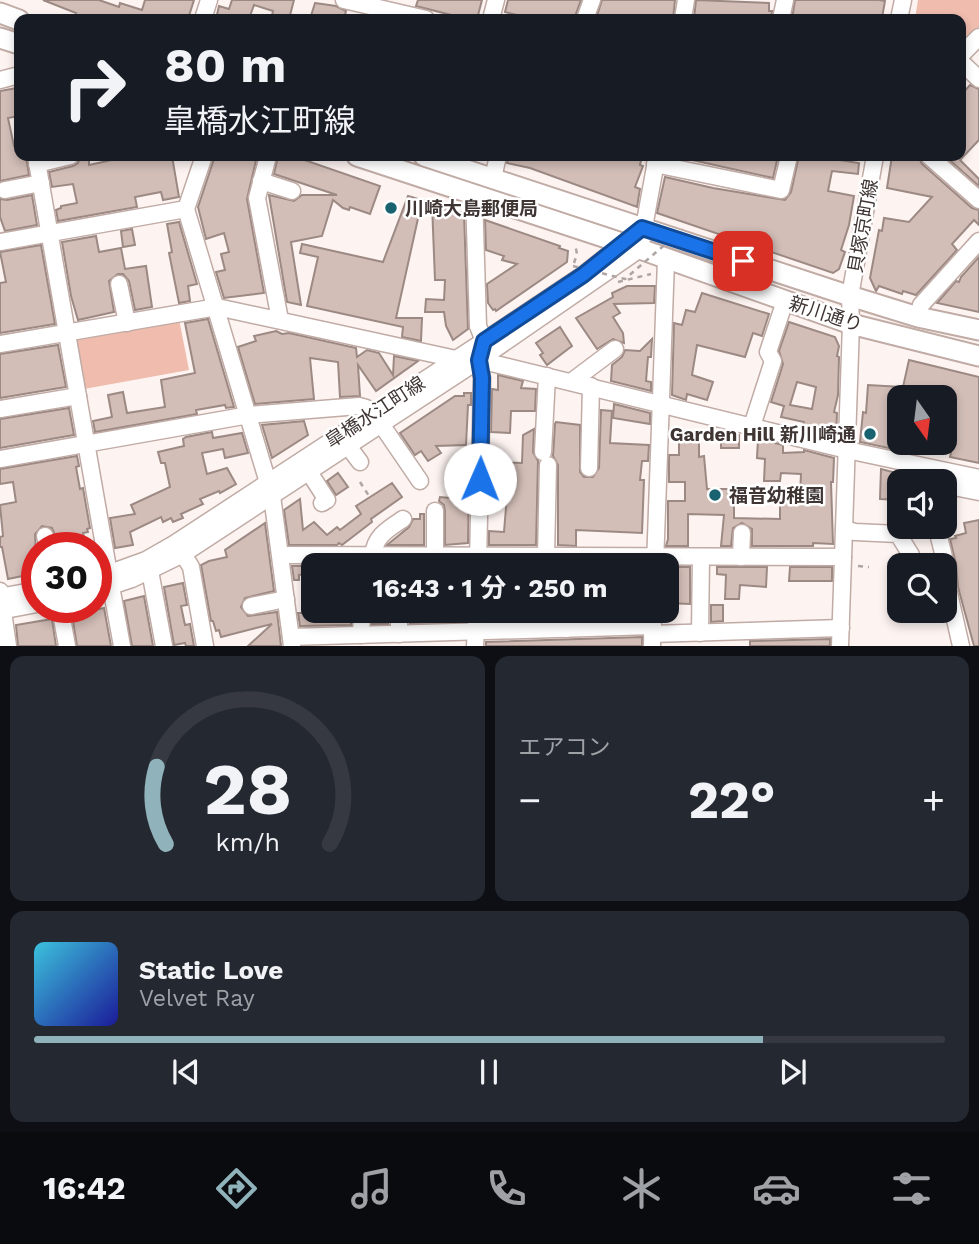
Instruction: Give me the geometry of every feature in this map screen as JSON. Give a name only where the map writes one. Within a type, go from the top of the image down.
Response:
[{"type":"main road","name":"新川通り","points":[[372,161],[851,324],[979,356]]},
{"type":"main road","points":[[445,185],[452,161]]},
{"type":"main road","name":"新川通り","points":[[454,161],[487,176],[850,296],[918,317],[979,330]]},
{"type":"main road","points":[[474,194],[487,176]]},
{"type":"main road","points":[[785,301],[793,277]]},
{"type":"main road","points":[[913,340],[918,317]]},
{"type":"street","points":[[352,1],[405,14]]},
{"type":"street","points":[[966,50],[979,37]]},
{"type":"street","points":[[966,67],[979,79]]},
{"type":"street","points":[[36,161],[68,333],[97,532]]},
{"type":"street","points":[[202,161],[186,209],[270,489],[288,596],[291,641],[338,640],[361,635],[399,634],[475,623],[652,629],[731,639],[841,628]]},
{"type":"street","points":[[267,161],[257,198],[281,320]]},
{"type":"street","points":[[487,176],[495,161]]},
{"type":"street","points":[[631,247],[642,228],[656,161]]},
{"type":"street","points":[[660,161],[781,190],[788,161]]},
{"type":"street","name":"貝塚京町線","points":[[840,646],[847,561],[844,529],[850,296],[874,161]]},
{"type":"street","points":[[935,161],[979,200]]},
{"type":"street","points":[[261,181],[292,191]]},
{"type":"street","points":[[5,190],[41,183]]},
{"type":"street","points":[[474,194],[478,326],[484,341],[479,360],[482,378],[479,553]]},
{"type":"street","points":[[0,242],[186,209]]},
{"type":"street","points":[[918,317],[921,305],[979,241]]},
{"type":"street","name":"皐橋水江町線","points":[[112,580],[150,571],[183,554],[270,489],[309,472],[348,446],[377,419],[456,359],[583,275],[631,247]]},
{"type":"street","name":"皐橋水江町線","points":[[112,577],[270,489],[377,419],[479,360],[631,247]]},
{"type":"street","points":[[655,553],[666,260]]},
{"type":"street","points":[[120,284],[128,323]]},
{"type":"street","points":[[752,426],[773,361],[768,352],[785,301]]},
{"type":"street","points":[[0,344],[216,307],[456,359],[479,360],[847,450],[979,478]]},
{"type":"street","points":[[571,382],[615,349]]},
{"type":"street","points":[[546,553],[547,376]]},
{"type":"street","points":[[589,468],[591,386]]},
{"type":"street","points":[[0,409],[78,396]]},
{"type":"street","points":[[0,459],[249,415],[359,406],[366,408],[377,419],[420,481]]},
{"type":"street","points":[[348,446],[360,462]]},
{"type":"street","points":[[309,472],[327,500],[321,503]]},
{"type":"street","points":[[957,488],[979,492]]},
{"type":"street","points":[[435,512],[435,553]]},
{"type":"street","points":[[368,551],[382,533],[403,519]]},
{"type":"street","points":[[887,523],[852,522],[844,529],[855,533],[898,534],[908,553]]},
{"type":"street","points":[[741,557],[742,533]]},
{"type":"street","points":[[281,555],[368,551],[375,553]]},
{"type":"street","points":[[183,554],[191,567],[205,646]]},
{"type":"street","points":[[700,633],[701,557]]},
{"type":"street","points":[[679,559],[741,557],[847,561]]},
{"type":"street","points":[[150,571],[164,646]]},
{"type":"street","points":[[0,591],[8,646]]},
{"type":"street","points":[[1,604],[21,596]]},
{"type":"street","points":[[251,606],[288,596]]},
{"type":"street","points":[[1,604],[21,604]]},
{"type":"street","points":[[112,612],[122,646]]},
{"type":"street","points":[[63,623],[67,646]]},
{"type":"street","points":[[361,635],[362,623]]},
{"type":"street","points":[[399,623],[399,634]]},
{"type":"street","points":[[566,623],[566,628]]},
{"type":"street","points":[[956,623],[961,646]]},
{"type":"path","points":[[625,279],[683,229]]},
{"type":"path","points":[[575,244],[578,264]]},
{"type":"path","points":[[577,254],[573,266],[625,279],[651,274]]},
{"type":"path","points":[[360,482],[369,496]]},
{"type":"path","points":[[847,561],[869,567]]},
{"type":"shaded area","points":[[918,0],[979,0],[979,30],[966,42],[966,14],[916,14]]},
{"type":"shaded area","points":[[179,319],[189,370],[84,389],[75,339]]},
{"type":"building","points":[[43,0],[99,0],[119,7],[120,3],[142,10],[145,0],[194,0],[190,14],[76,13]]},
{"type":"building","points":[[232,0],[294,0],[290,14],[272,14],[273,11],[254,5],[251,14],[217,14],[219,6],[229,9]]},
{"type":"building","points":[[418,0],[482,0],[478,14],[447,14],[416,6]]},
{"type":"building","points":[[508,0],[581,0],[576,14],[505,12]]},
{"type":"building","points":[[602,0],[675,0],[674,14],[598,14]]},
{"type":"building","points":[[696,0],[769,3],[769,11],[772,11],[772,14],[695,14]]},
{"type":"building","points":[[795,0],[885,1],[883,14],[793,14]]},
{"type":"building","points":[[315,3],[336,6],[346,11],[345,14],[312,14]]},
{"type":"building","points":[[970,85],[979,89],[979,140],[966,154],[966,89]]},
{"type":"building","points":[[14,89],[14,117],[8,118],[14,161],[27,161],[29,175],[0,181],[0,91]]},
{"type":"building","points":[[89,161],[89,165],[107,161],[173,161],[179,197],[163,200],[161,192],[135,197],[137,207],[58,221],[56,210],[61,206],[77,203],[73,184],[52,187],[49,172]]},
{"type":"building","points":[[213,161],[256,161],[247,199],[264,293],[224,298],[216,272],[225,270],[221,254],[229,252],[224,233],[206,239],[198,207]]},
{"type":"building","points":[[277,161],[308,161],[380,186],[370,214],[350,207],[349,210],[343,208],[333,200],[322,236],[291,242],[301,305],[287,302],[269,195],[294,201],[302,195],[337,195],[274,174]]},
{"type":"building","points":[[641,161],[640,165],[643,166],[635,187],[640,189],[637,207],[530,168],[507,163]]},
{"type":"building","points":[[696,161],[777,161],[773,178]]},
{"type":"building","points":[[798,161],[859,163],[858,174],[832,171],[828,191],[854,196],[841,250],[845,252],[839,269],[833,273],[657,213],[665,177],[785,200],[791,192]]},
{"type":"building","points":[[891,161],[920,161],[972,208],[979,210],[979,225],[974,220],[952,244],[957,250],[916,295],[903,291],[902,294],[879,286],[876,291],[870,278],[879,230],[882,231],[884,218],[909,222],[932,197],[887,188]]},
{"type":"building","points":[[951,161],[961,161],[979,179],[979,186]]},
{"type":"building","points":[[32,195],[37,225],[5,231],[0,217],[0,199]]},
{"type":"building","points":[[408,196],[428,202],[425,214],[419,214],[396,318],[422,318],[421,341],[402,337],[403,327],[307,306],[318,257],[300,253],[302,244],[383,262]]},
{"type":"building","points":[[432,204],[464,213],[468,329],[453,340],[446,326],[444,312],[425,312],[426,299],[444,300],[445,280],[435,280]]},
{"type":"building","points":[[485,220],[560,246],[559,248],[568,251],[567,262],[496,311],[493,310],[488,303],[487,284],[517,264],[502,260],[504,256],[486,250]]},
{"type":"building","points":[[179,222],[197,284],[188,286],[190,301],[179,303],[169,253],[172,252],[167,224]]},
{"type":"building","points":[[132,229],[135,245],[123,247],[121,231]]},
{"type":"building","points":[[96,236],[99,252],[121,248],[125,269],[146,266],[152,307],[135,310],[129,281],[123,274],[118,274],[109,281],[114,312],[78,320],[62,242]]},
{"type":"building","points":[[41,245],[55,324],[0,333],[0,283],[6,282],[0,252]]},
{"type":"building","points":[[979,257],[979,312],[937,303],[956,281],[959,282]]},
{"type":"building","points":[[627,286],[655,286],[654,303],[614,304],[620,313],[613,317],[623,333],[624,343],[613,339],[597,349],[576,318]]},
{"type":"building","points":[[702,293],[769,314],[762,336],[753,333],[745,357],[697,345],[692,375],[713,382],[707,400],[687,394],[686,400],[672,395],[674,323],[682,325],[686,310],[695,312]]},
{"type":"building","points":[[208,319],[234,407],[226,408],[225,405],[196,410],[197,414],[95,432],[93,421],[112,417],[108,395],[123,392],[127,413],[165,407],[161,380],[195,373],[185,323]]},
{"type":"building","points":[[789,322],[835,337],[839,346],[838,395],[834,412],[837,413],[836,437],[803,428],[804,422],[781,417],[784,406],[771,402],[783,364],[779,351]],"holes":[[[797,382],[816,387],[812,409],[790,405]]]},
{"type":"building","points":[[560,327],[572,346],[547,365],[536,343]]},
{"type":"building","points":[[276,331],[356,348],[357,357],[367,350],[379,353],[393,375],[394,356],[418,361],[376,391],[358,365],[360,396],[340,397],[338,362],[310,358],[314,399],[255,404],[238,347],[256,341],[254,336]]},
{"type":"building","points":[[652,339],[646,381],[651,382],[651,391],[611,381],[612,365],[622,357],[625,350],[640,351]]},
{"type":"building","points":[[58,345],[66,387],[0,398],[0,354]]},
{"type":"building","points":[[909,360],[979,377],[979,463],[950,457],[957,455],[957,385],[903,385]]},
{"type":"building","points":[[498,375],[523,381],[521,388],[536,389],[535,411],[511,411],[510,433],[491,432],[492,389],[498,390]]},
{"type":"building","points":[[868,385],[887,386],[887,448],[860,442]]},
{"type":"building","points":[[464,393],[471,393],[466,445],[436,446],[441,453],[428,461],[421,451],[415,455],[400,433],[455,396],[464,396]]},
{"type":"building","points":[[614,404],[650,413],[650,424],[613,418]]},
{"type":"building","points":[[69,408],[74,435],[0,448],[0,419]]},
{"type":"building","points":[[601,410],[612,411],[610,443],[649,445],[648,461],[642,461],[640,480],[644,480],[642,533],[576,530],[576,546],[558,545],[558,465],[553,456],[555,424],[580,425],[580,472],[584,477],[593,477],[599,468]]},
{"type":"building","points":[[304,421],[308,435],[272,458],[262,425]]},
{"type":"building","points":[[534,429],[533,452],[538,461],[536,545],[489,545],[489,531],[504,532],[507,495],[490,495],[491,462],[522,463],[523,435]]},
{"type":"building","points":[[212,432],[213,438],[242,433],[248,453],[225,458],[223,449],[202,453],[207,474],[227,468],[236,484],[220,493],[219,491],[200,499],[203,504],[181,514],[183,518],[173,522],[171,518],[163,522],[161,517],[130,532],[133,545],[115,548],[110,518],[135,514],[131,505],[170,487],[165,463],[161,463],[158,452],[184,446],[183,439],[186,437]]},
{"type":"building","points":[[679,433],[699,433],[699,457],[704,456],[707,489],[734,489],[734,518],[780,519],[780,495],[800,495],[801,474],[781,473],[780,481],[764,481],[765,459],[757,458],[758,439],[783,445],[783,453],[804,450],[834,458],[831,482],[833,544],[752,546],[752,529],[742,523],[733,528],[731,546],[721,546],[724,515],[688,514],[688,546],[666,546],[668,501],[685,501],[685,482],[669,482],[669,455],[679,455]]},
{"type":"building","points":[[721,435],[739,435],[739,448],[721,448]]},
{"type":"building","points":[[77,456],[79,466],[76,467],[80,489],[83,488],[90,528],[87,529],[88,532],[54,532],[52,528],[42,526],[37,532],[21,532],[21,576],[8,579],[0,547],[0,537],[3,536],[0,505],[16,502],[13,482],[0,484],[0,469]]},
{"type":"building","points":[[881,469],[887,471],[887,499],[880,499]]},
{"type":"building","points":[[338,473],[348,487],[336,495],[327,481]]},
{"type":"building","points":[[467,476],[468,543],[445,545],[445,511],[444,505],[439,501],[440,497],[450,498],[450,488]]},
{"type":"building","points":[[392,483],[402,497],[371,519],[372,522],[342,545],[289,545],[284,510],[300,499],[303,530],[314,522],[327,535],[337,527],[340,530],[361,514],[356,506]]},
{"type":"building","points":[[420,514],[424,514],[424,545],[387,545],[409,527],[413,519],[420,519]]},
{"type":"building","points":[[979,520],[979,646],[974,646],[958,587],[957,553],[953,553],[950,539],[957,539],[957,535],[966,533],[964,523]]},
{"type":"building","points":[[265,523],[274,591],[245,598],[241,607],[248,616],[277,612],[281,646],[248,646],[272,624],[221,637],[211,621],[201,565],[227,557],[225,550]]},
{"type":"building","points":[[292,566],[301,566],[299,580],[294,580]]},
{"type":"building","points":[[679,567],[690,567],[690,604],[679,604]]},
{"type":"building","points":[[717,567],[767,567],[766,587],[740,585],[739,599],[725,599],[726,575],[717,574]]},
{"type":"building","points":[[790,567],[832,567],[832,581],[789,581]]},
{"type":"building","points":[[183,583],[187,605],[181,606],[185,625],[190,624],[194,646],[186,646],[185,643],[174,645],[164,587]]},
{"type":"building","points":[[144,596],[153,646],[132,646],[124,601]]},
{"type":"building","points":[[711,605],[723,605],[723,621],[711,622]]},
{"type":"building","points":[[298,613],[301,613],[301,623],[351,625],[300,626]]},
{"type":"building","points":[[53,623],[56,646],[18,646],[16,625]]},
{"type":"building","points":[[73,623],[107,623],[111,646],[77,646]]},
{"type":"building","points":[[642,637],[642,646],[486,646],[486,642]]},
{"type":"building","points":[[830,639],[830,646],[750,646],[750,641]]},
{"type":"place","name":"川崎大島郵便局","points":[[391,208]]},
{"type":"place","name":"Garden Hill 新川崎通","points":[[870,434]]},
{"type":"place","name":"福音幼稚園","points":[[715,495]]},
{"type":"route","points":[[480,479],[482,378],[479,360],[484,341],[583,275],[642,228],[743,261]]}]
